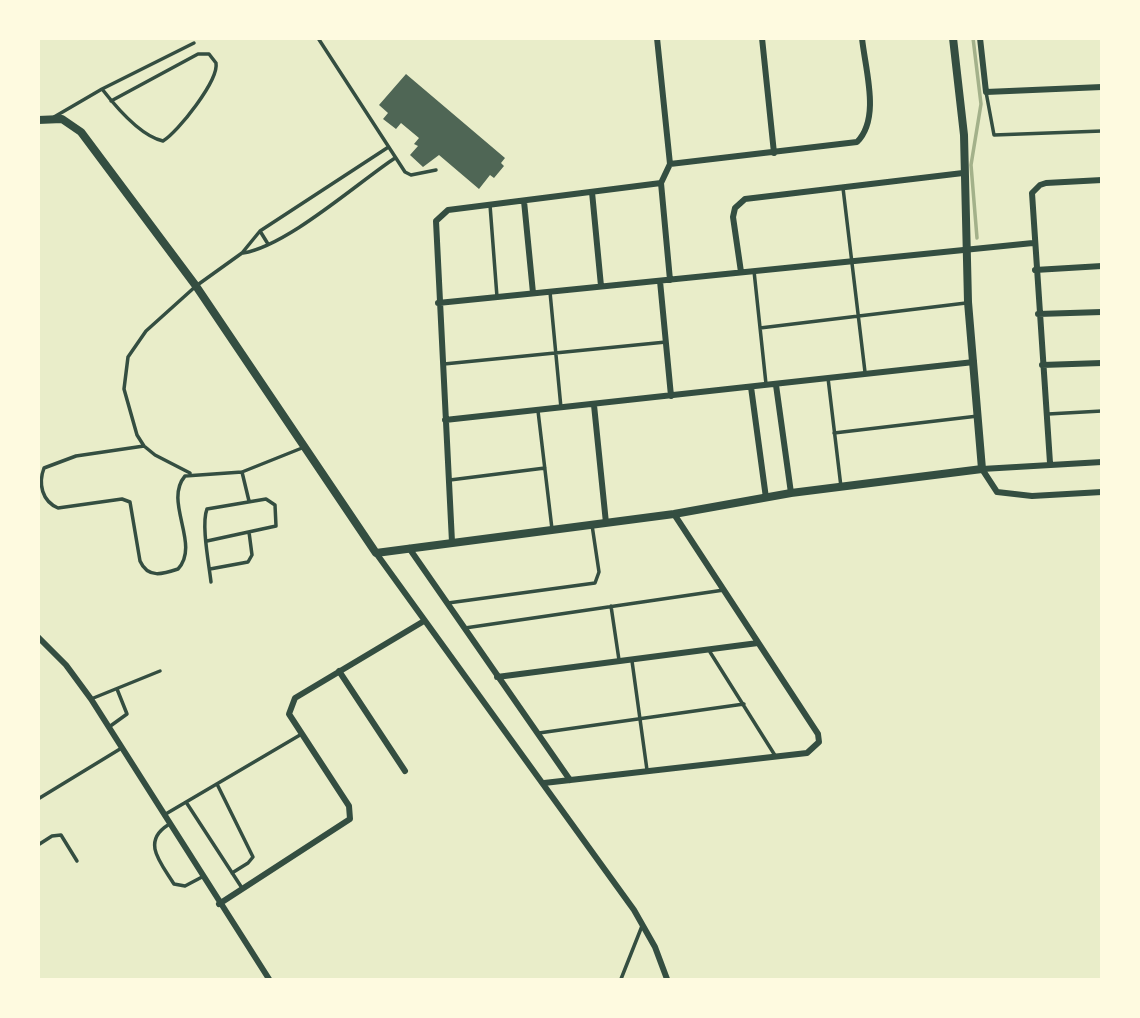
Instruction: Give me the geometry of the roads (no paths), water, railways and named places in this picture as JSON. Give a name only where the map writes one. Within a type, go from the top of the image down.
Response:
[{"type":"street","points":[[657,38],[670,164],[661,183],[670,279]]},
{"type":"street","points":[[762,38],[774,153]]},
{"type":"street","points":[[670,164],[850,144],[863,135],[870,115],[862,38]]},
{"type":"street","points":[[953,38],[964,135],[962,173],[968,302],[982,469],[997,492],[1032,496],[1101,492]]},
{"type":"street","points":[[980,38],[986,92],[1101,87]]},
{"type":"street","points":[[38,120],[52,118],[69,123],[81,132],[196,286],[376,553],[643,924],[667,979]]},
{"type":"street","points":[[741,272],[733,217],[740,203],[752,198],[962,173]]},
{"type":"street","points":[[1050,463],[1032,202],[1035,188],[1046,183],[1101,180]]},
{"type":"street","points":[[452,542],[438,303],[438,216],[448,210],[661,183]]},
{"type":"street","points":[[592,192],[601,286]]},
{"type":"street","points":[[524,201],[533,293]]},
{"type":"street","points":[[438,303],[1033,243]]},
{"type":"street","points":[[1035,270],[1101,267]]},
{"type":"street","points":[[660,281],[671,396]]},
{"type":"street","points":[[1038,314],[1101,312]]},
{"type":"street","points":[[445,420],[974,362]]},
{"type":"street","points":[[1042,365],[1101,363]]},
{"type":"street","points":[[776,385],[791,493]]},
{"type":"street","points":[[751,387],[766,498]]},
{"type":"street","points":[[594,405],[606,523]]},
{"type":"street","points":[[376,553],[674,514],[791,493],[982,469],[1101,462]]},
{"type":"street","points":[[544,783],[777,757],[813,751],[819,742],[818,734],[674,514]]},
{"type":"street","points":[[409,548],[570,780]]},
{"type":"street","points":[[219,904],[350,820],[349,806],[289,714],[295,698],[424,621]]},
{"type":"street","points":[[38,637],[66,665],[91,699],[168,825],[269,979]]},
{"type":"street","points":[[497,677],[710,652],[758,643]]},
{"type":"street","points":[[340,671],[405,771]]},
{"type":"lane","points":[[318,38],[387,148],[411,176],[436,170]]},
{"type":"lane","points":[[52,118],[102,89],[194,43]]},
{"type":"lane","points":[[102,89],[111,101],[146,132],[163,141],[177,130],[215,76],[216,63],[209,54],[198,54],[111,101]]},
{"type":"lane","points":[[986,92],[994,135],[1101,131]]},
{"type":"lane","points":[[303,448],[242,472],[190,473],[166,462],[144,446],[137,435],[124,389],[128,357],[146,331],[196,286],[242,253],[260,231],[387,148]]},
{"type":"lane","points":[[242,253],[268,245],[395,158]]},
{"type":"lane","points":[[842,186],[864,372]]},
{"type":"lane","points":[[490,205],[497,297]]},
{"type":"lane","points":[[260,231],[268,245]]},
{"type":"lane","points":[[754,271],[766,386]]},
{"type":"lane","points":[[550,292],[561,408]]},
{"type":"lane","points":[[760,328],[968,302]]},
{"type":"lane","points":[[442,364],[666,342]]},
{"type":"lane","points":[[828,378],[841,487]]},
{"type":"lane","points":[[538,411],[552,530]]},
{"type":"lane","points":[[1046,415],[1101,411]]},
{"type":"lane","points":[[834,433],[978,416]]},
{"type":"lane","points":[[144,446],[76,456],[51,463],[44,468],[41,477],[44,497],[49,504],[58,508],[126,499],[133,508],[143,568],[153,574],[166,573],[178,569],[186,555],[179,486],[190,473]]},
{"type":"lane","points":[[448,480],[545,468]]},
{"type":"lane","points":[[242,472],[250,501]]},
{"type":"lane","points":[[207,541],[276,526],[278,522],[272,502],[250,501],[207,509],[205,514],[207,541],[211,582]]},
{"type":"lane","points":[[446,603],[595,583],[599,572],[592,525]]},
{"type":"lane","points":[[210,569],[248,562],[252,555],[249,532]]},
{"type":"lane","points":[[463,628],[726,590]]},
{"type":"lane","points":[[611,607],[619,662]]},
{"type":"lane","points":[[710,652],[777,757]]},
{"type":"lane","points":[[632,661],[647,772]]},
{"type":"lane","points":[[91,699],[160,671]]},
{"type":"lane","points":[[108,728],[127,714],[117,688]]},
{"type":"lane","points":[[537,734],[744,704]]},
{"type":"lane","points":[[163,816],[300,734]]},
{"type":"lane","points":[[38,799],[120,749]]},
{"type":"lane","points":[[217,784],[253,857],[232,873]]},
{"type":"lane","points":[[186,802],[243,889]]},
{"type":"lane","points":[[168,825],[157,832],[154,841],[160,862],[174,884],[185,886],[202,877]]},
{"type":"lane","points":[[38,845],[52,836],[61,835],[77,861]]},
{"type":"lane","points":[[621,979],[643,924]]},
{"type":"waterway","points":[[973,38],[981,104],[971,165],[977,238]]}]
